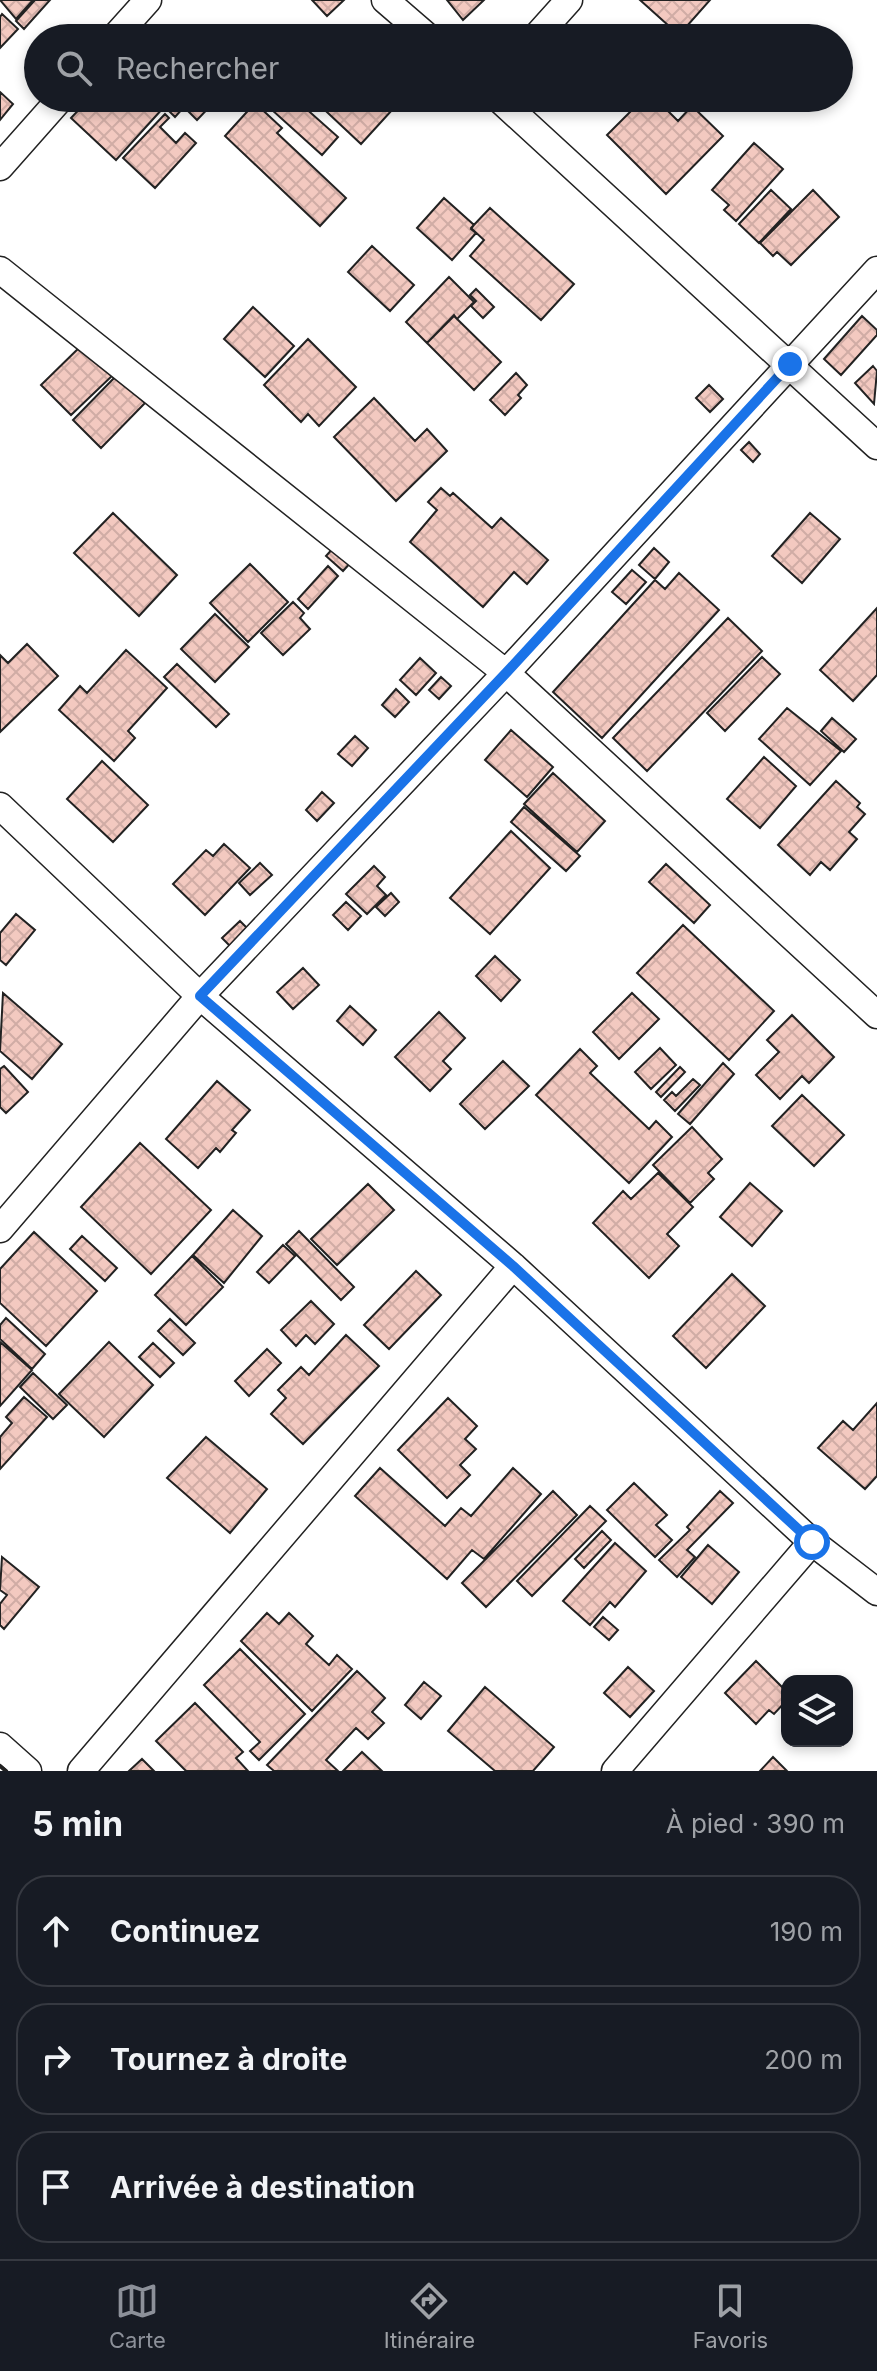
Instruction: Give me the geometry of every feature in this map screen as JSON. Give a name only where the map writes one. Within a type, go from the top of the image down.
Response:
[{"type":"street","points":[[127,24],[148,0]]},
{"type":"street","points":[[385,0],[413,24]]},
{"type":"street","points":[[548,24],[569,0]]},
{"type":"street","points":[[0,167],[49,112]]},
{"type":"street","points":[[513,112],[877,446]]},
{"type":"street","points":[[0,270],[506,673],[877,1015]]},
{"type":"street","points":[[0,1229],[200,996],[506,673],[877,270]]},
{"type":"street","points":[[0,806],[200,996],[513,1266],[812,1542],[877,1592]]},
{"type":"street","points":[[81,1771],[513,1266]]},
{"type":"street","points":[[615,1771],[812,1542]]},
{"type":"street","points":[[0,1746],[28,1771]]},
{"type":"building","points":[[0,0],[33,0],[16,19]]},
{"type":"building","points":[[35,0],[50,0],[28,24],[24,24],[24,29],[16,21]]},
{"type":"building","points":[[312,0],[344,0],[327,16]]},
{"type":"building","points":[[447,0],[484,0],[463,20]]},
{"type":"building","points":[[640,0],[710,0],[689,24],[667,24]]},
{"type":"building","points":[[2,14],[18,29],[0,48],[0,17]]},
{"type":"building","points":[[0,92],[13,104],[0,120]]},
{"type":"building","points":[[77,112],[159,112],[116,160],[71,118]]},
{"type":"building","points":[[189,112],[205,112],[197,120]]},
{"type":"building","points":[[247,112],[265,112],[282,128],[277,133],[346,198],[320,226],[225,136]]},
{"type":"building","points":[[274,112],[310,112],[338,137],[322,155]]},
{"type":"building","points":[[327,112],[390,112],[361,144]]},
{"type":"building","points":[[630,112],[669,112],[678,121],[686,112],[698,112],[723,136],[666,194],[607,135]]},
{"type":"building","points":[[165,114],[169,118],[160,127],[176,143],[185,133],[196,143],[155,188],[123,158]]},
{"type":"building","points":[[754,143],[783,169],[736,221],[724,210],[729,205],[712,190]]},
{"type":"building","points":[[771,190],[791,209],[759,243],[739,224]]},
{"type":"building","points":[[813,190],[839,217],[791,265],[777,252],[773,256],[760,243]]},
{"type":"building","points":[[444,198],[474,225],[471,229],[476,233],[452,260],[417,228]]},
{"type":"building","points":[[490,208],[574,284],[541,320],[470,256],[484,240],[471,228]]},
{"type":"building","points":[[372,246],[414,285],[390,311],[348,272]]},
{"type":"building","points":[[449,277],[474,302],[457,319],[454,315],[427,343],[406,322]]},
{"type":"building","points":[[476,289],[494,307],[483,318],[471,306],[476,301],[470,295]]},
{"type":"building","points":[[253,307],[294,346],[265,377],[224,339]]},
{"type":"building","points":[[454,316],[501,362],[474,390],[427,343]]},
{"type":"building","points":[[862,316],[877,330],[877,335],[841,375],[824,359]]},
{"type":"building","points":[[308,339],[356,387],[319,426],[308,414],[301,422],[264,385]]},
{"type":"building","points":[[84,343],[114,374],[71,415],[41,385]]},
{"type":"building","points":[[873,366],[877,371],[874,404],[855,383]]},
{"type":"building","points":[[516,373],[527,385],[518,395],[521,398],[505,415],[490,400]]},
{"type":"building","points":[[117,375],[145,403],[101,448],[73,420]]},
{"type":"building","points":[[709,385],[723,399],[710,412],[696,398]]},
{"type":"building","points":[[374,398],[415,441],[427,429],[447,451],[396,501],[334,437]]},
{"type":"building","points":[[749,442],[760,454],[753,462],[741,450]]},
{"type":"building","points":[[441,488],[450,496],[453,493],[492,528],[501,518],[548,560],[527,584],[514,572],[483,607],[410,542],[437,510],[428,502]]},
{"type":"building","points":[[113,513],[177,575],[139,616],[74,553]]},
{"type":"building","points":[[810,513],[840,539],[802,583],[772,556]]},
{"type":"building","points":[[346,534],[362,550],[343,571],[326,556]]},
{"type":"building","points":[[654,548],[669,562],[655,579],[639,565]]},
{"type":"building","points":[[250,564],[288,602],[248,642],[210,603]]},
{"type":"building","points":[[328,566],[338,576],[308,609],[298,599]]},
{"type":"building","points":[[632,570],[646,582],[626,604],[612,592]]},
{"type":"building","points":[[679,573],[719,610],[602,738],[553,692],[655,580],[665,589]]},
{"type":"building","points":[[293,602],[304,613],[300,618],[310,629],[283,655],[261,633]]},
{"type":"building","points":[[877,608],[877,675],[853,701],[820,670]]},
{"type":"building","points":[[215,614],[249,647],[215,682],[181,649]]},
{"type":"building","points":[[728,618],[762,651],[647,771],[613,738]]},
{"type":"building","points":[[27,644],[58,676],[0,732],[0,655],[8,663]]},
{"type":"building","points":[[126,650],[167,688],[128,731],[135,738],[114,761],[59,710],[80,686],[87,693]]},
{"type":"building","points":[[762,657],[780,674],[725,731],[707,713]]},
{"type":"building","points":[[420,658],[436,673],[416,695],[400,680]]},
{"type":"building","points":[[177,664],[229,714],[216,727],[164,677]]},
{"type":"building","points":[[441,677],[451,686],[439,699],[429,690]]},
{"type":"building","points":[[396,689],[409,702],[395,717],[382,705]]},
{"type":"building","points":[[787,708],[841,751],[810,785],[759,739]]},
{"type":"building","points":[[832,718],[856,739],[844,752],[821,731]]},
{"type":"building","points":[[511,730],[553,767],[527,797],[485,760]]},
{"type":"building","points":[[355,736],[368,748],[352,766],[338,754]]},
{"type":"building","points":[[764,757],[796,786],[760,828],[727,799]]},
{"type":"building","points":[[102,761],[148,805],[113,842],[67,799]]},
{"type":"building","points":[[553,773],[605,821],[577,852],[524,804]]},
{"type":"building","points":[[836,781],[860,803],[857,807],[865,814],[849,832],[857,839],[830,870],[821,862],[810,875],[778,845]]},
{"type":"building","points":[[322,792],[334,803],[317,821],[306,810]]},
{"type":"building","points":[[524,807],[580,856],[566,871],[511,822]]},
{"type":"building","points":[[511,831],[550,868],[490,934],[450,898]]},
{"type":"building","points":[[224,844],[250,868],[205,915],[173,884],[206,850],[213,856]]},
{"type":"building","points":[[260,863],[272,875],[250,895],[239,883]]},
{"type":"building","points":[[666,864],[710,905],[694,923],[649,882]]},
{"type":"building","points":[[374,866],[385,877],[377,886],[386,895],[367,914],[346,894]]},
{"type":"building","points":[[391,893],[399,902],[385,916],[376,907]]},
{"type":"building","points":[[346,902],[361,916],[348,930],[333,915]]},
{"type":"building","points":[[16,914],[35,930],[6,965],[0,960],[0,933]]},
{"type":"building","points":[[240,921],[254,935],[236,952],[222,938]]},
{"type":"building","points":[[683,925],[774,1011],[729,1060],[637,973]]},
{"type":"building","points":[[495,956],[520,980],[501,1001],[476,976]]},
{"type":"building","points":[[303,968],[319,985],[293,1009],[277,992]]},
{"type":"building","points":[[3,993],[62,1044],[32,1079],[0,1051]]},
{"type":"building","points":[[632,993],[659,1019],[619,1059],[593,1032]]},
{"type":"building","points":[[350,1006],[376,1030],[363,1045],[337,1021]]},
{"type":"building","points":[[439,1012],[465,1038],[443,1061],[451,1069],[430,1091],[395,1057]]},
{"type":"building","points":[[792,1015],[834,1057],[809,1083],[802,1076],[780,1099],[756,1075],[779,1052],[767,1040]]},
{"type":"building","points":[[660,1048],[676,1065],[651,1089],[635,1072]]},
{"type":"building","points":[[580,1049],[597,1066],[590,1073],[649,1129],[656,1121],[672,1137],[629,1183],[536,1095]]},
{"type":"building","points":[[503,1061],[529,1086],[485,1129],[460,1104]]},
{"type":"building","points":[[723,1063],[734,1074],[690,1124],[678,1114]]},
{"type":"building","points":[[4,1066],[28,1092],[6,1113],[0,1107],[0,1069]]},
{"type":"building","points":[[680,1067],[685,1072],[661,1097],[656,1092]]},
{"type":"building","points":[[693,1079],[700,1085],[675,1111],[664,1100],[672,1092],[676,1096]]},
{"type":"building","points":[[217,1081],[250,1110],[232,1130],[236,1133],[220,1152],[216,1148],[198,1168],[166,1139]]},
{"type":"building","points":[[802,1095],[844,1135],[814,1166],[772,1126]]},
{"type":"building","points":[[692,1127],[722,1159],[708,1173],[714,1179],[690,1203],[653,1165]]},
{"type":"building","points":[[140,1143],[211,1210],[151,1274],[81,1207]]},
{"type":"building","points":[[658,1173],[693,1207],[667,1234],[679,1246],[649,1278],[593,1223],[623,1191],[631,1199]]},
{"type":"building","points":[[750,1183],[782,1211],[752,1246],[720,1217]]},
{"type":"building","points":[[368,1184],[394,1210],[337,1265],[311,1239]]},
{"type":"building","points":[[233,1210],[262,1236],[224,1283],[193,1255]]},
{"type":"building","points":[[299,1231],[354,1287],[341,1300],[286,1244]]},
{"type":"building","points":[[34,1232],[97,1291],[46,1346],[0,1303],[0,1269]]},
{"type":"building","points":[[82,1236],[117,1268],[105,1281],[70,1249]]},
{"type":"building","points":[[283,1245],[295,1256],[269,1283],[257,1272]]},
{"type":"building","points":[[192,1256],[223,1287],[186,1325],[155,1295]]},
{"type":"building","points":[[416,1271],[441,1295],[389,1349],[364,1325]]},
{"type":"building","points":[[732,1274],[765,1306],[706,1368],[673,1336]]},
{"type":"building","points":[[311,1301],[334,1324],[315,1344],[306,1335],[296,1346],[281,1330]]},
{"type":"building","points":[[6,1318],[45,1354],[32,1369],[0,1339],[0,1325]]},
{"type":"building","points":[[170,1319],[195,1343],[183,1355],[158,1331]]},
{"type":"building","points":[[346,1335],[379,1366],[303,1444],[271,1414],[286,1398],[278,1390],[301,1367],[309,1375]]},
{"type":"building","points":[[0,1342],[32,1370],[0,1406]]},
{"type":"building","points":[[109,1342],[153,1385],[104,1437],[59,1394]]},
{"type":"building","points":[[153,1343],[174,1363],[160,1377],[139,1357]]},
{"type":"building","points":[[267,1349],[281,1363],[249,1396],[235,1381]]},
{"type":"building","points":[[33,1373],[67,1405],[53,1419],[20,1387]]},
{"type":"building","points":[[24,1397],[47,1417],[0,1469],[0,1437],[12,1423],[6,1417]]},
{"type":"building","points":[[448,1398],[477,1426],[465,1439],[476,1449],[460,1465],[470,1475],[447,1498],[398,1450]]},
{"type":"building","points":[[877,1403],[877,1476],[865,1489],[818,1448],[843,1421],[853,1430]]},
{"type":"building","points":[[206,1437],[267,1489],[230,1533],[167,1478]]},
{"type":"building","points":[[380,1468],[445,1526],[461,1508],[471,1516],[513,1468],[541,1494],[484,1559],[472,1550],[447,1579],[355,1496]]},
{"type":"building","points":[[634,1483],[667,1515],[656,1525],[672,1540],[655,1557],[607,1510]]},
{"type":"building","points":[[553,1491],[577,1515],[486,1607],[462,1583]]},
{"type":"building","points":[[720,1491],[733,1503],[687,1550],[695,1557],[677,1577],[659,1560],[690,1530],[687,1527]]},
{"type":"building","points":[[590,1506],[606,1521],[532,1596],[517,1581]]},
{"type":"building","points":[[602,1531],[611,1540],[584,1568],[575,1559]]},
{"type":"building","points":[[615,1543],[646,1571],[615,1607],[610,1602],[590,1625],[563,1601]]},
{"type":"building","points":[[708,1545],[739,1572],[712,1604],[681,1577]]},
{"type":"building","points":[[2,1557],[39,1587],[4,1629],[0,1625],[0,1604],[7,1595],[0,1590]]},
{"type":"building","points":[[267,1613],[279,1624],[289,1613],[313,1636],[306,1644],[329,1665],[337,1655],[352,1669],[312,1711],[241,1641]]},
{"type":"building","points":[[603,1617],[618,1630],[609,1640],[594,1627]]},
{"type":"building","points":[[240,1649],[305,1714],[259,1760],[250,1751],[260,1742],[204,1685]]},
{"type":"building","points":[[756,1661],[781,1686],[781,1706],[774,1714],[769,1710],[756,1724],[725,1693]]},
{"type":"building","points":[[628,1667],[654,1691],[630,1717],[604,1693]]},
{"type":"building","points":[[357,1671],[385,1698],[372,1712],[384,1723],[368,1739],[356,1728],[326,1760],[338,1771],[274,1771],[267,1765]]},
{"type":"building","points":[[424,1682],[441,1696],[421,1719],[405,1705]]},
{"type":"building","points":[[485,1687],[554,1747],[533,1771],[495,1771],[448,1731]]},
{"type":"building","points":[[195,1703],[243,1752],[236,1758],[248,1771],[186,1771],[156,1741]]},
{"type":"building","points":[[362,1752],[382,1771],[343,1771]]},
{"type":"building","points":[[773,1757],[787,1771],[760,1771]]},
{"type":"building","points":[[142,1759],[154,1771],[129,1771]]},
{"type":"wall","points":[[0,1766],[6,1771]]},
{"type":"route","points":[[790,364],[506,673],[200,996],[513,1266],[812,1542]]}]
